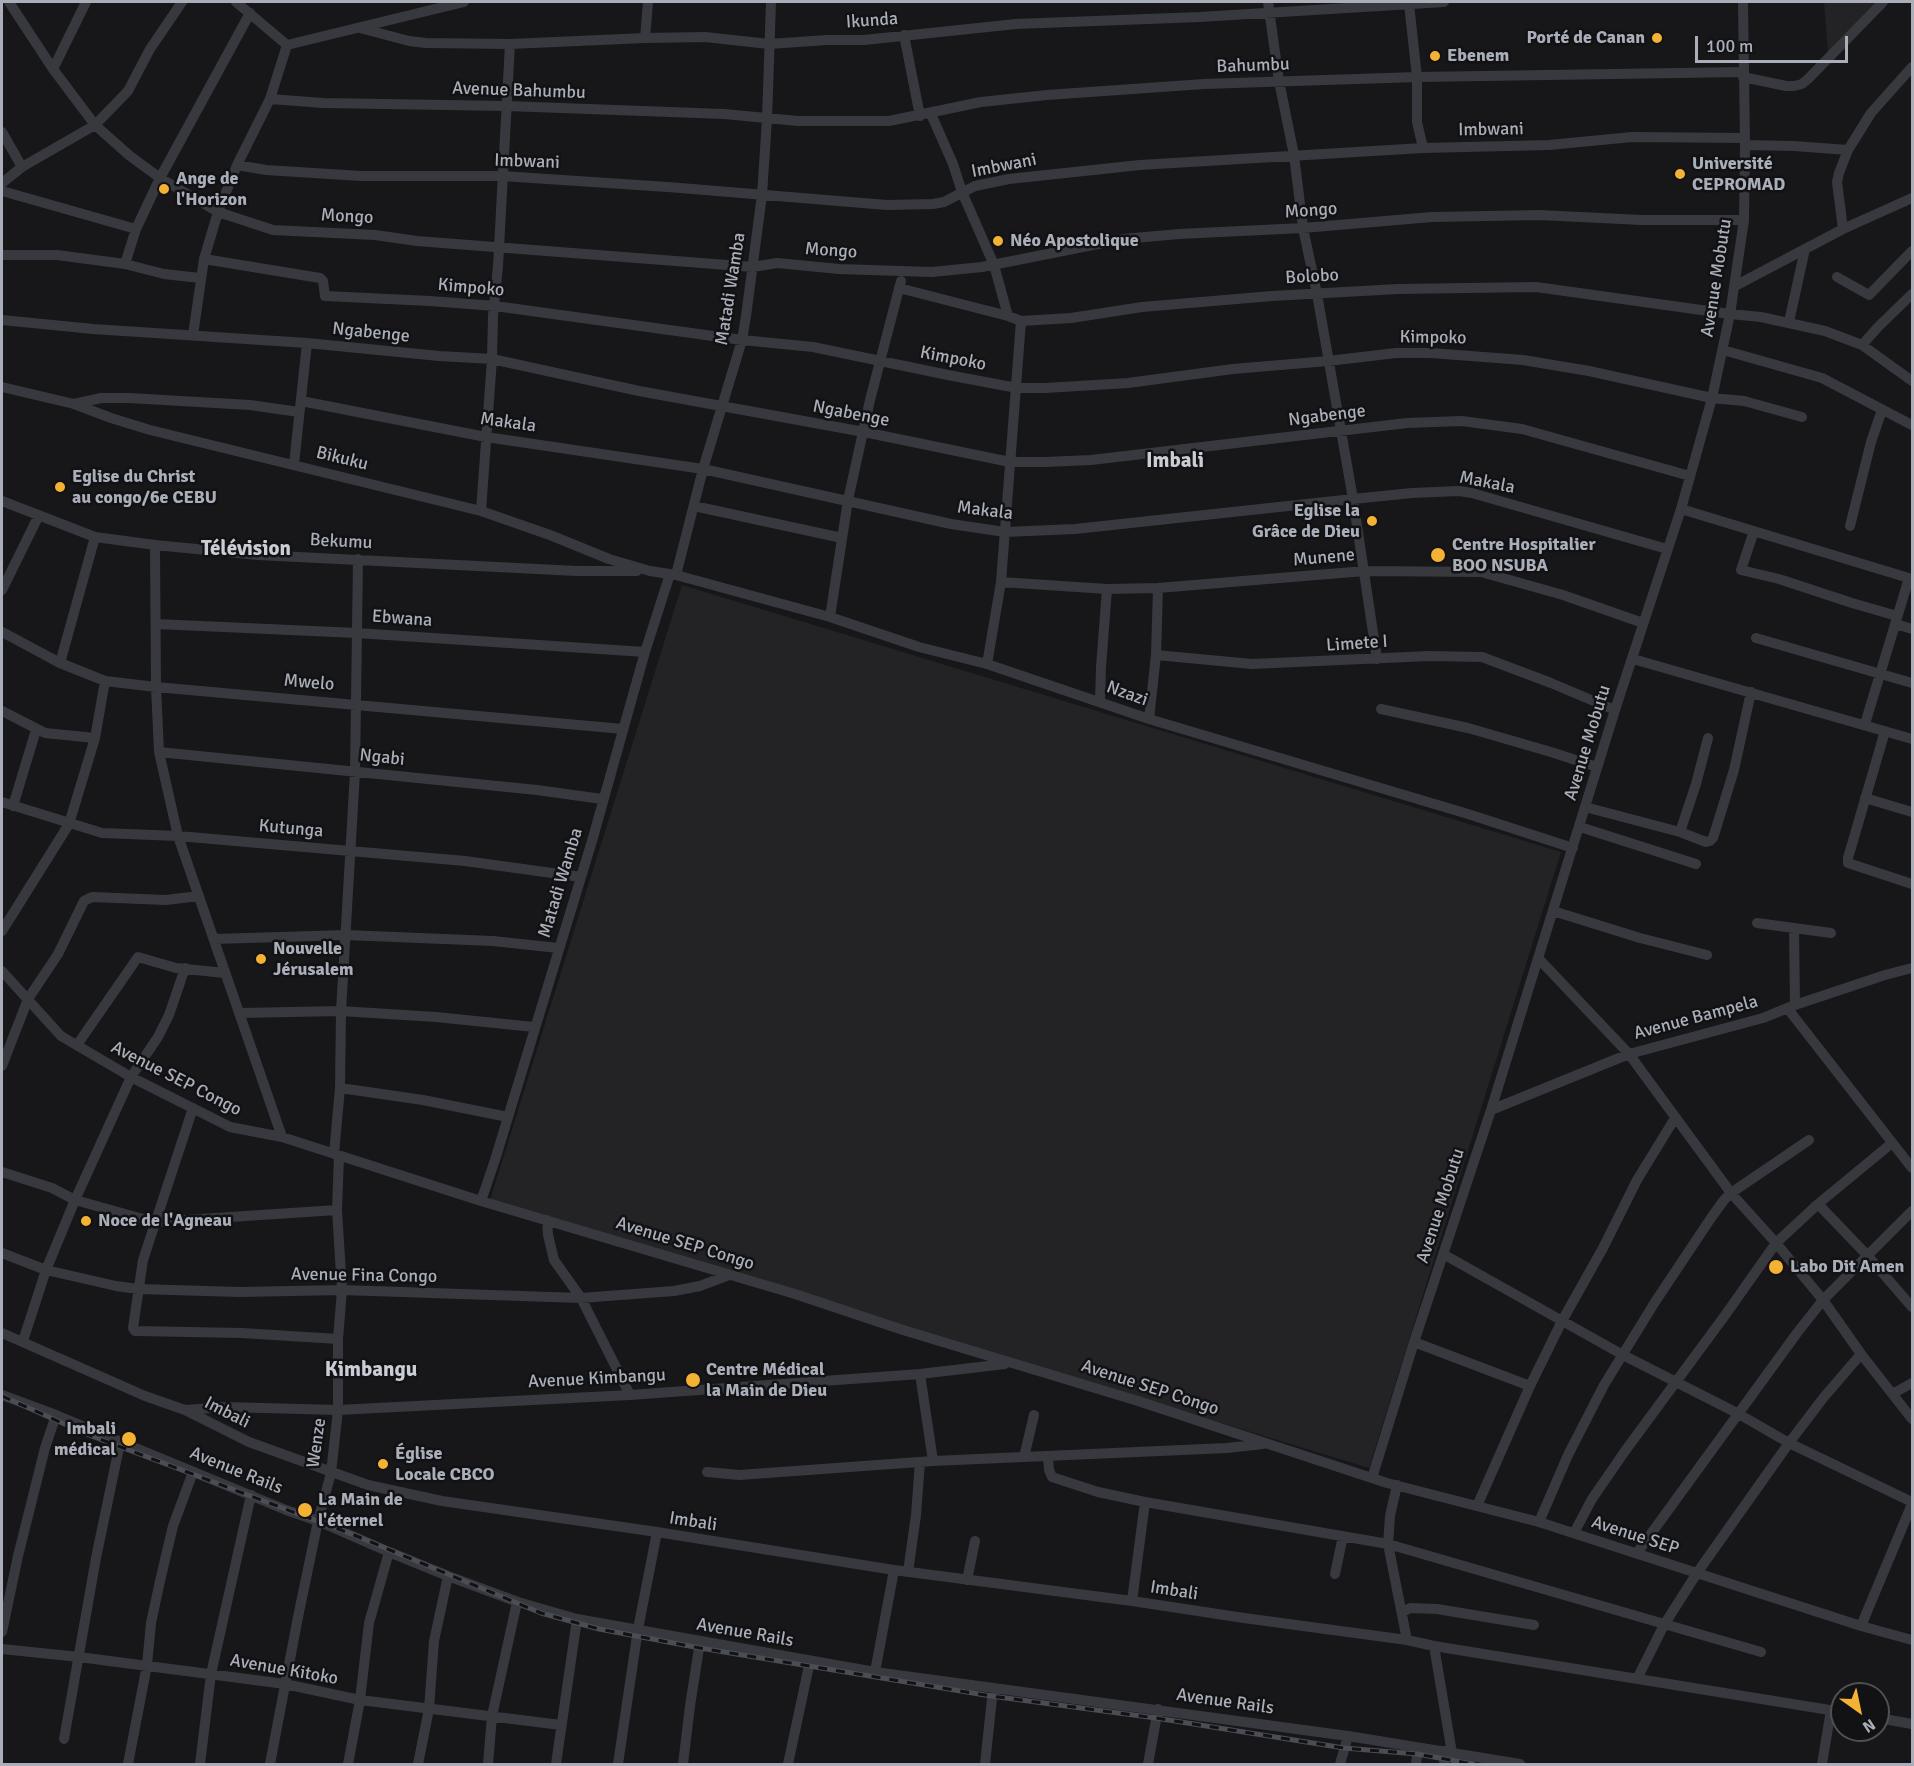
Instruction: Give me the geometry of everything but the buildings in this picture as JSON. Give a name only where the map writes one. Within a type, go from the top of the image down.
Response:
[{"type":"street","name":"Mongo","points":[[9,2],[95,125],[133,159],[160,178],[218,212],[273,230],[375,235],[753,267],[777,263],[903,272],[957,270],[993,265],[1123,239],[1303,228],[1432,217],[1539,215],[1642,220],[1744,220]]},
{"type":"street","points":[[54,69],[87,2]]},
{"type":"street","points":[[2,183],[22,167],[95,125],[128,91],[150,50],[182,2]]},
{"type":"street","points":[[237,2],[287,45]]},
{"type":"street","points":[[287,45],[360,28],[443,4],[464,2]]},
{"type":"street","points":[[645,38],[648,2]]},
{"type":"street","name":"Matadi Wamba","points":[[481,1201],[581,877],[645,652],[673,574],[742,340],[762,195],[768,119],[771,2]]},
{"type":"street","name":"Ikunda","points":[[360,28],[409,41],[510,44],[645,38],[705,38],[769,44],[864,40],[1016,24],[1189,17],[1269,6],[1444,2]]},
{"type":"street","name":"Avenue Mobutu","points":[[1372,1478],[1414,1342],[1491,1110],[1580,827],[1614,710],[1633,659],[1681,509],[1712,398],[1730,314],[1744,220],[1743,2]]},
{"type":"street","name":"Bahumbu","points":[[768,119],[833,122],[889,121],[981,102],[1047,95],[1279,81],[1418,77],[1743,75],[1794,86],[1808,79],[1883,2]]},
{"type":"street","points":[[1409,4],[1418,77],[1417,122],[1423,148]]},
{"type":"street","points":[[1269,6],[1279,81],[1294,155],[1303,228],[1353,499],[1377,658]]},
{"type":"street","points":[[125,264],[136,229],[160,178],[250,13]]},
{"type":"street","points":[[904,35],[925,115],[953,164],[962,192],[993,265],[1008,316]]},
{"type":"street","points":[[481,510],[510,44]]},
{"type":"street","points":[[193,335],[200,278],[218,212],[237,165],[270,99],[287,45]]},
{"type":"street","points":[[1843,229],[1837,182],[1848,150],[1871,113],[1912,67]]},
{"type":"street","name":"Avenue Bahumbu","points":[[270,99],[322,103],[507,106],[724,114],[768,119]]},
{"type":"street","points":[[2,132],[22,167]]},
{"type":"street","name":"Imbwani","points":[[237,165],[266,170],[360,176],[502,176],[576,180],[887,205],[944,202],[983,184],[1032,175],[1294,155],[1423,148],[1549,145],[1632,137],[1745,141],[1848,150]]},
{"type":"street","points":[[2,190],[136,229]]},
{"type":"street","points":[[1735,286],[1843,229],[1912,198]]},
{"type":"street","points":[[1789,322],[1805,249]]},
{"type":"street","points":[[1838,277],[1869,295],[1912,250]]},
{"type":"street","points":[[2,255],[57,255],[125,264],[164,274],[200,278]]},
{"type":"street","name":"Kimpoko","points":[[204,259],[322,279],[325,296],[495,306],[742,340],[813,347],[1017,388],[1128,383],[1233,369],[1328,362],[1396,353],[1431,352],[1522,360],[1589,371],[1712,398],[1744,401],[1803,417]]},
{"type":"street","points":[[830,617],[848,500],[903,272]]},
{"type":"street","name":"Bolobo","points":[[899,288],[1022,321],[1071,318],[1142,307],[1272,296],[1398,289],[1536,287],[1789,322],[1825,331],[1862,345],[1912,381]]},
{"type":"street","points":[[1862,345],[1912,294]]},
{"type":"street","name":"Ngabenge","points":[[2,320],[492,359],[628,389],[864,432],[1010,462],[1091,460],[1407,423],[1476,422],[1522,429],[1690,476]]},
{"type":"street","points":[[987,664],[1001,582],[1022,321]]},
{"type":"street","points":[[294,464],[307,343]]},
{"type":"street","points":[[1723,350],[1821,378],[1912,425]]},
{"type":"street","name":"Bikuku","points":[[2,387],[74,404],[150,430],[481,510],[609,559],[650,571],[673,574]]},
{"type":"street","name":"Makala","points":[[74,404],[101,398],[129,398],[300,406],[486,437],[703,469],[951,524],[1005,532],[1075,529],[1412,493],[1459,491],[1667,549]]},
{"type":"street","points":[[1850,526],[1871,442],[1882,410]]},
{"type":"street","name":"Bekumu","points":[[2,501],[95,537],[155,544],[258,555],[543,569],[650,571]]},
{"type":"street","points":[[694,506],[842,538]]},
{"type":"street","points":[[1681,509],[1911,579],[1896,620],[1865,724]]},
{"type":"street","points":[[2,590],[39,515]]},
{"type":"street","points":[[1754,531],[1742,570],[1779,579],[1852,603],[1896,620],[1912,629]]},
{"type":"street","points":[[60,663],[95,537]]},
{"type":"street","points":[[155,544],[159,752],[178,836],[282,1137]]},
{"type":"street","name":"Wenze","points":[[270,1764],[318,1521],[331,1473],[338,1410],[338,1339],[342,1290],[336,1155],[341,1011],[355,772],[358,559]]},
{"type":"street","name":"Munene","points":[[1001,582],[1107,589],[1158,588],[1365,571],[1488,573],[1563,595],[1643,623]]},
{"type":"street","name":"Nzazi","points":[[673,574],[830,617],[919,647],[987,664],[1149,719],[1573,848]]},
{"type":"street","points":[[1149,719],[1156,654],[1158,588]]},
{"type":"street","points":[[1100,701],[1107,589]]},
{"type":"street","name":"Ebwana","points":[[156,624],[357,633],[645,652]]},
{"type":"street","name":"Mwelo","points":[[2,632],[60,663],[105,681],[623,729]]},
{"type":"street","points":[[1756,638],[1912,683]]},
{"type":"street","name":"Limete I","points":[[1156,654],[1252,664],[1429,656],[1482,657],[1614,710]]},
{"type":"street","points":[[1633,659],[1912,739]]},
{"type":"street","points":[[2,931],[69,824],[95,738],[105,681]]},
{"type":"street","points":[[1586,807],[1680,832],[1706,842],[1713,838],[1734,770],[1751,692]]},
{"type":"street","points":[[1381,709],[1468,728],[1597,766]]},
{"type":"street","points":[[2,711],[45,733],[95,738]]},
{"type":"street","points":[[5,803],[36,730]]},
{"type":"street","points":[[1885,731],[1848,863],[1912,884]]},
{"type":"street","points":[[1680,832],[1708,738]]},
{"type":"street","name":"Ngabi","points":[[159,752],[602,798]]},
{"type":"street","points":[[1865,798],[1912,812]]},
{"type":"street","name":"Kutunga","points":[[5,803],[102,833],[178,836],[465,861],[581,877]]},
{"type":"street","points":[[1580,827],[1696,864]]},
{"type":"street","points":[[2,1066],[28,999],[58,954],[87,898],[166,900],[199,896]]},
{"type":"street","points":[[1553,911],[1707,956]]},
{"type":"street","points":[[1757,923],[1831,933]]},
{"type":"street","points":[[1794,928],[1792,1007],[1912,1168]]},
{"type":"street","points":[[214,939],[346,935],[493,941],[558,948]]},
{"type":"street","points":[[76,1045],[138,957],[176,968],[225,973]]},
{"type":"street","points":[[1538,958],[1647,1075],[1675,1118],[1731,1193],[1776,1242],[1823,1300],[1861,1354],[1912,1419]]},
{"type":"street","points":[[22,1341],[46,1270],[75,1200],[131,1077],[158,1037],[169,1015],[185,968]]},
{"type":"street","name":"Avenue Bampela","points":[[1491,1110],[1629,1054],[1763,1018],[1885,975],[1912,968]]},
{"type":"street","name":"Avenue SEP Congo","points":[[2,970],[61,1036],[131,1077],[235,1128],[282,1137],[481,1201],[795,1294],[1397,1485]]},
{"type":"street","points":[[240,1014],[341,1011],[436,1017],[534,1027]]},
{"type":"street","points":[[340,1088],[423,1100],[508,1117]]},
{"type":"street","points":[[193,1108],[143,1260],[133,1328],[138,1333],[242,1333],[338,1339]]},
{"type":"street","points":[[1477,1506],[1530,1386],[1563,1321],[1637,1180],[1675,1118]]},
{"type":"street","points":[[1539,1522],[1582,1427],[1604,1385],[1689,1250],[1724,1200],[1809,1140]]},
{"type":"street","points":[[1574,1533],[1598,1490],[1776,1242],[1892,1143]]},
{"type":"street","points":[[2,1172],[52,1188],[75,1200],[154,1222],[338,1210]]},
{"type":"street","points":[[1818,1204],[1867,1255],[1912,1307]]},
{"type":"street","points":[[1637,1553],[1737,1413],[1823,1300],[1912,1211]]},
{"type":"street","points":[[547,1220],[554,1260],[581,1298],[630,1395]]},
{"type":"street","name":"Avenue Fina Congo","points":[[2,1253],[46,1270],[88,1281],[138,1289],[240,1292],[342,1290],[581,1298],[674,1291],[700,1286],[729,1275]]},
{"type":"street","points":[[1443,1254],[1623,1355],[1737,1413],[1789,1443],[1912,1503],[1861,1626]]},
{"type":"street","name":"Imbali","points":[[2,1333],[145,1396],[185,1410],[249,1442],[331,1473],[379,1488],[442,1501],[894,1570],[1132,1601],[1407,1640],[1434,1646]]},
{"type":"street","points":[[1414,1342],[1530,1386]]},
{"type":"street","points":[[1637,1679],[1664,1624],[1696,1573],[1789,1443],[1861,1354]]},
{"type":"street","name":"Avenue Kimbangu","points":[[185,1410],[226,1407],[338,1410],[630,1395],[920,1374],[1009,1363]]},
{"type":"street","points":[[920,1374],[933,1461]]},
{"type":"street","points":[[1894,1394],[1912,1383]]},
{"type":"street","name":"Avenue Rails","points":[[2,1395],[318,1521],[448,1576],[517,1602],[577,1619],[875,1672],[1348,1736],[1449,1752],[1495,1762],[1520,1764]]},
{"type":"street","points":[[2,1632],[18,1556],[45,1448],[56,1415]]},
{"type":"street","points":[[1024,1457],[1034,1415]]},
{"type":"street","points":[[64,1739],[96,1558],[120,1443]]},
{"type":"street","points":[[706,1472],[739,1475],[933,1461],[1227,1448],[1267,1444]]},
{"type":"street","points":[[1048,1456],[1048,1470],[1052,1477],[1098,1492],[1388,1544],[1761,1652]]},
{"type":"street","points":[[908,1572],[920,1462]]},
{"type":"street","points":[[128,1764],[160,1581],[173,1526],[193,1472]]},
{"type":"street","points":[[1397,1485],[1390,1516],[1388,1544],[1407,1640]]},
{"type":"street","name":"Avenue SEP","points":[[1397,1485],[1539,1522],[1861,1626],[1912,1640]]},
{"type":"street","points":[[200,1764],[211,1674],[251,1495]]},
{"type":"street","points":[[1132,1601],[1145,1502]]},
{"type":"street","points":[[618,1764],[638,1629],[657,1532]]},
{"type":"street","points":[[1335,1574],[1343,1536]]},
{"type":"street","points":[[967,1580],[975,1541]]},
{"type":"street","points":[[348,1764],[360,1700],[369,1623],[389,1552]]},
{"type":"street","points":[[875,1672],[894,1570]]},
{"type":"street","points":[[418,1764],[429,1709],[434,1641],[448,1576]]},
{"type":"street","points":[[488,1764],[492,1716],[517,1602]]},
{"type":"street","points":[[1403,1612],[1410,1608],[1437,1609],[1534,1625]]},
{"type":"street","points":[[556,1764],[577,1619]]},
{"type":"street","points":[[683,1764],[700,1642]]},
{"type":"street","points":[[1444,1764],[1449,1752],[1434,1646],[1830,1710]]},
{"type":"street","name":"Avenue Kitoko","points":[[2,1649],[147,1665],[285,1684],[360,1700],[561,1725]]},
{"type":"street","points":[[788,1764],[810,1661]]},
{"type":"street","points":[[984,1764],[993,1689]]},
{"type":"street","points":[[1148,1764],[1158,1709]]},
{"type":"street","points":[[1890,1720],[1912,1724]]},
{"type":"street","points":[[1822,1764],[1830,1734]]},
{"type":"street","points":[[1340,1764],[1348,1736]]},
{"type":"street","points":[[1416,1764],[1418,1748]]},
{"type":"shaded area","points":[[1824,2],[1876,2],[1829,62]]},
{"type":"shaded area","points":[[682,585],[1561,852],[1369,1468],[490,1200]]},
{"type":"railway","points":[[2,1396],[89,1435],[354,1535],[541,1613],[599,1629],[991,1696],[1156,1718],[1344,1748],[1417,1754],[1473,1764]]},
{"type":"place","name":"Porté de Canan","points":[[1657,38]]},
{"type":"place","name":"Ebenem","points":[[1435,56]]},
{"type":"place","name":"Université CEPROMAD","points":[[1680,174]]},
{"type":"place","name":"Ange de l'Horizon","points":[[164,189]]},
{"type":"place","name":"Néo Apostolique","points":[[998,241]]},
{"type":"place","name":"Eglise du Christ au congo/6e CEBU","points":[[60,487]]},
{"type":"place","name":"Eglise la Grâce de Dieu","points":[[1372,521]]},
{"type":"place","name":"Centre Hospitalier BOO NSUBA","points":[[1438,555]]},
{"type":"place","name":"Nouvelle Jérusalem","points":[[261,959]]},
{"type":"place","name":"Noce de l'Agneau","points":[[86,1221]]},
{"type":"place","name":"Labo Dit Amen","points":[[1776,1267]]},
{"type":"place","name":"Centre Médical la Main de Dieu","points":[[693,1380]]},
{"type":"place","name":"Imbali médical","points":[[129,1439]]},
{"type":"place","name":"Église Locale CBCO","points":[[383,1464]]},
{"type":"place","name":"La Main de l'éternel","points":[[305,1510]]},
{"type":"district","name":"Imbali","points":[[1175,461]]},
{"type":"district","name":"Télévision","points":[[246,549]]},
{"type":"district","name":"Kimbangu","points":[[371,1370]]}]
